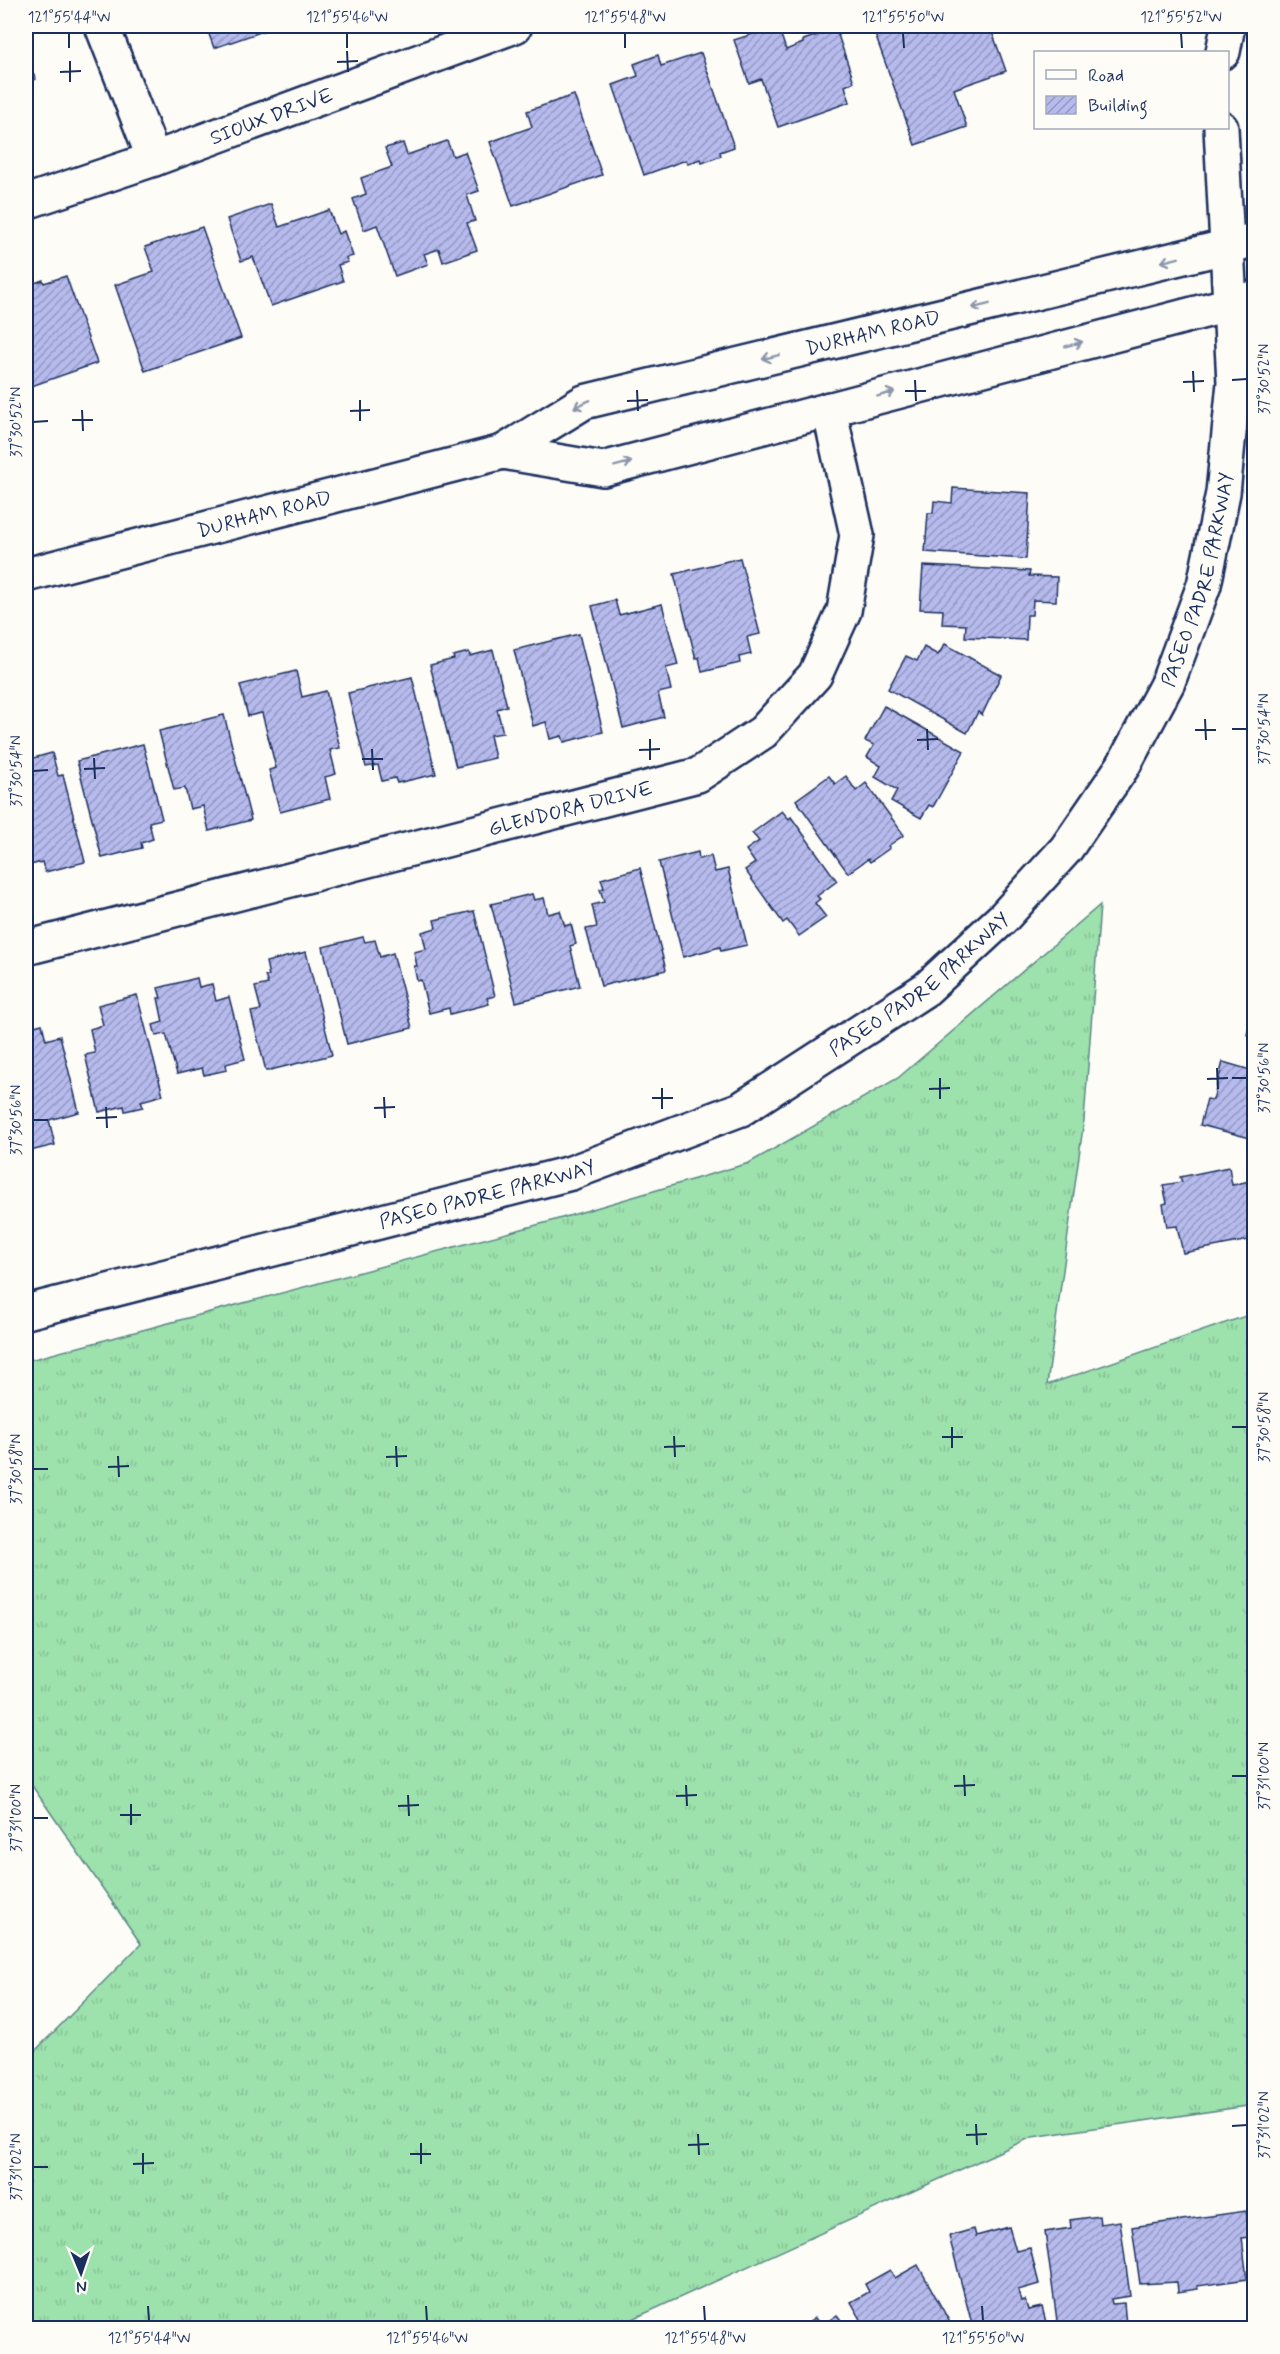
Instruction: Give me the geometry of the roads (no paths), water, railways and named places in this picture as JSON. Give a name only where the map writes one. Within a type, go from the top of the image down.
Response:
[{"type":"main road","points":[[102,26],[154,159]]},
{"type":"main road","name":"SIOUX DRIVE","points":[[26,202],[154,159],[514,26]]},
{"type":"main road","points":[[1223,51],[1228,26]]},
{"type":"main road","name":"PASEO PADRE PARKWAY","points":[[26,1312],[571,1173],[741,1109],[926,989],[1004,917],[1066,849],[1123,765],[1168,682],[1204,585],[1223,493],[1242,301],[1241,243],[1221,129]]},
{"type":"main road","name":"DURHAM ROAD","points":[[26,575],[503,452],[584,402],[1241,243]]},
{"type":"main road","name":"DURHAM ROAD","points":[[503,452],[603,470],[1242,301]]},
{"type":"main road","name":"GLENDORA DRIVE","points":[[26,948],[698,775],[764,732],[814,675],[844,611],[857,535],[829,409]]}]
